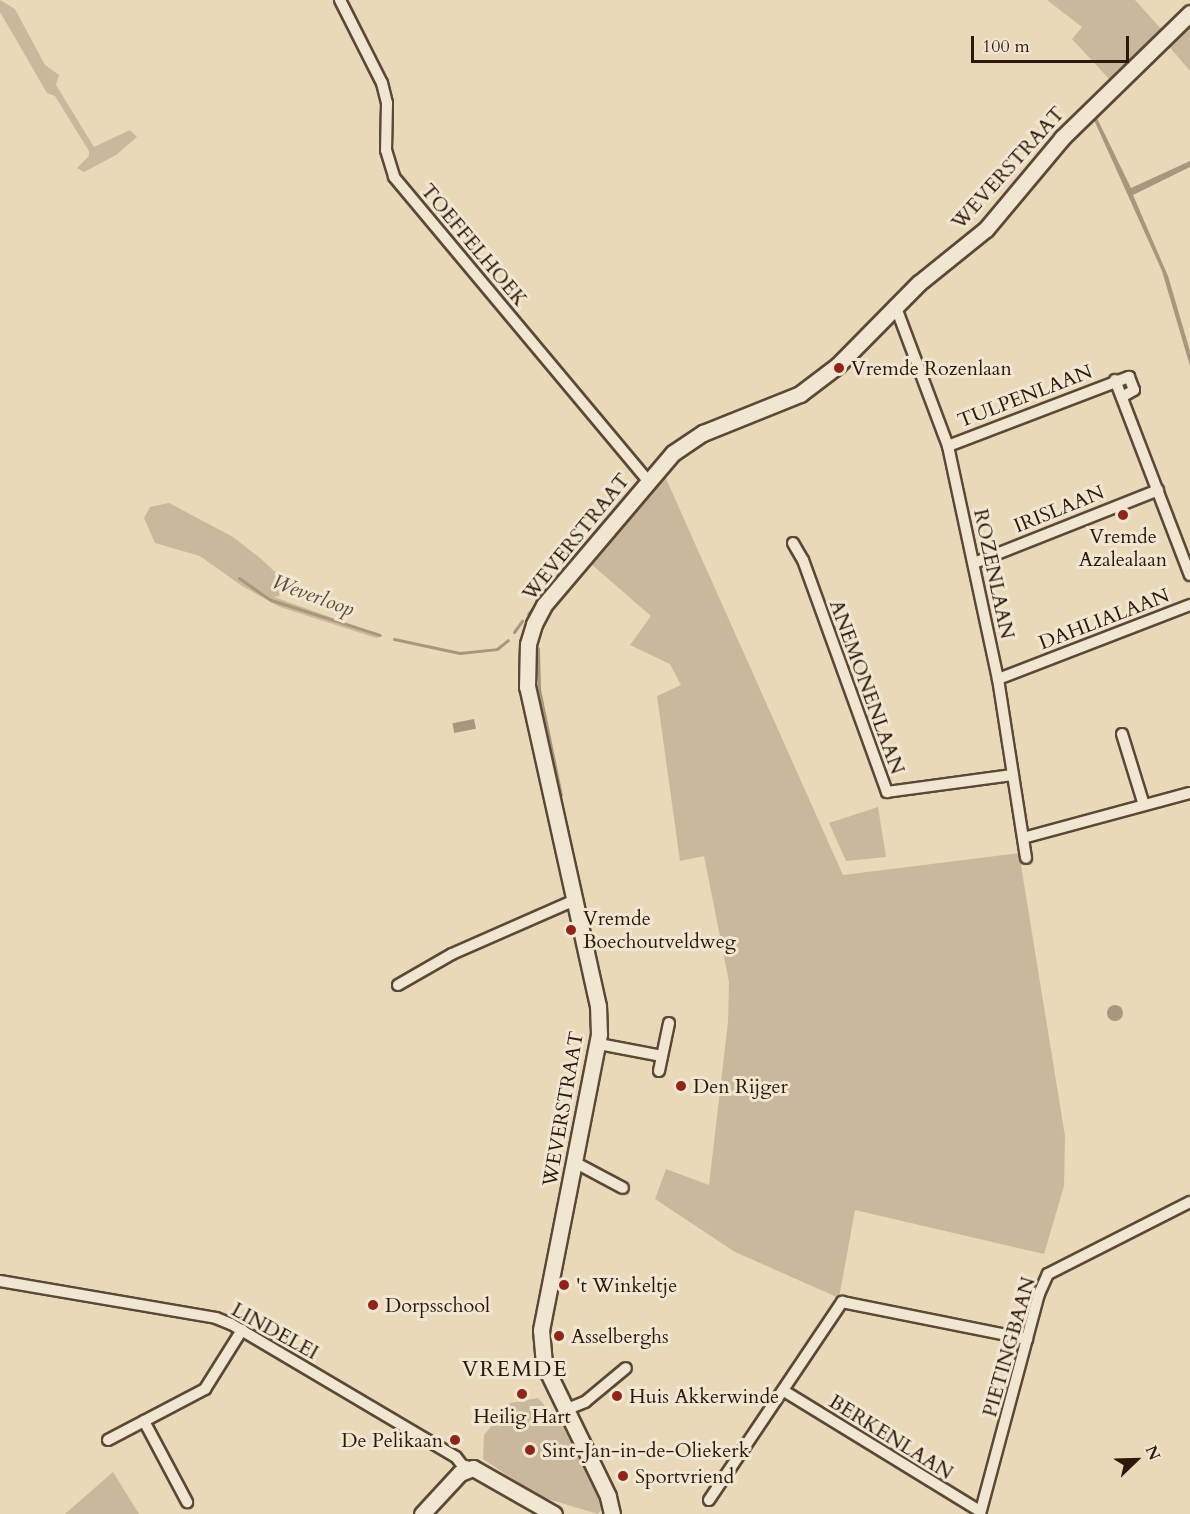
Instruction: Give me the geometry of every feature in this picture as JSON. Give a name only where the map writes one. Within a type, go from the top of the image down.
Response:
[{"type":"street","name":"TOEFFELHOEK","points":[[340,0],[382,83],[387,103],[386,150],[394,177],[648,481]]},
{"type":"street","name":"WEVERSTRAAT","points":[[612,1514],[608,1496],[544,1364],[541,1330],[599,1044],[598,1006],[527,687],[528,644],[544,606],[648,481],[688,441],[800,394],[838,365],[896,305],[986,229],[1062,138],[1190,13]]},
{"type":"street","name":"ROZENLAAN","points":[[896,305],[948,446],[998,679],[1026,858]]},
{"type":"street","name":"TULPENLAAN","points":[[948,446],[1115,380],[1129,377],[1134,390],[1122,397],[1158,490]]},
{"type":"street","name":"IRISLAAN","points":[[974,563],[1158,490]]},
{"type":"street","points":[[1158,490],[1190,575]]},
{"type":"street","name":"ANEMONENLAAN","points":[[793,543],[803,560],[887,792],[1013,775]]},
{"type":"street","name":"DAHLIALAAN","points":[[998,679],[1190,605]]},
{"type":"street","points":[[1122,734],[1144,805]]},
{"type":"street","points":[[1023,838],[1190,793]]},
{"type":"street","points":[[398,985],[452,954],[575,900]]},
{"type":"street","points":[[659,1071],[669,1023]]},
{"type":"street","points":[[599,1044],[662,1056]]},
{"type":"street","points":[[576,1163],[623,1188]]},
{"type":"street","name":"PIETINGBAAN","points":[[980,1512],[1027,1339],[1048,1274],[1190,1202]]},
{"type":"street","name":"LINDELEI","points":[[0,1281],[216,1318],[242,1330],[456,1457],[462,1465],[473,1468]]},
{"type":"street","points":[[709,1500],[842,1302],[1027,1339]]},
{"type":"street","points":[[108,1440],[205,1389],[242,1330]]},
{"type":"street","points":[[565,1410],[585,1402],[626,1368]]},
{"type":"street","name":"BERKENLAAN","points":[[784,1391],[980,1512]]},
{"type":"street","points":[[144,1421],[187,1502]]},
{"type":"street","points":[[422,1514],[460,1473],[473,1468],[554,1514]]},
{"type":"shaded area","points":[[0,0],[15,9],[45,65],[59,75],[56,85],[94,147],[130,130],[137,137],[116,155],[84,172],[77,168],[89,156],[89,151],[55,96],[47,93],[0,12]]},
{"type":"shaded area","points":[[1047,0],[1135,0],[1163,31],[1111,81],[1072,39],[1082,27]]},
{"type":"shaded area","points":[[1190,22],[1190,71],[1167,44]]},
{"type":"shaded area","points":[[1094,112],[1131,188],[1190,161],[1190,167],[1133,195],[1168,276],[1190,351],[1190,366],[1162,271],[1094,120]]},
{"type":"shaded area","points":[[663,472],[843,875],[1019,853],[1065,1136],[1064,1186],[1044,1254],[855,1210],[839,1298],[735,1252],[655,1199],[666,1169],[709,1185],[728,1022],[729,982],[704,856],[680,861],[657,696],[681,685],[670,664],[630,645],[651,616],[590,563]]},
{"type":"shaded area","points":[[169,503],[233,537],[260,558],[285,581],[279,596],[274,597],[383,636],[376,638],[280,607],[242,586],[200,556],[155,543],[144,518],[150,507]]},
{"type":"shaded area","points":[[474,719],[476,729],[454,733],[452,723]]},
{"type":"shaded area","points":[[878,807],[886,857],[846,861],[829,823]]},
{"type":"shaded area","points":[[1115,1005],[1121,1007],[1123,1013],[1121,1019],[1115,1021],[1109,1019],[1107,1013],[1109,1007]]},
{"type":"shaded area","points":[[538,1398],[562,1425],[575,1450],[603,1506],[598,1514],[538,1496],[483,1459],[484,1435],[510,1403]]},
{"type":"shaded area","points":[[113,1472],[139,1514],[65,1514]]},
{"type":"waterway","name":"Weverloop","points":[[586,544],[606,520]]},
{"type":"waterway","name":"Weverloop","points":[[564,570],[578,553]]},
{"type":"waterway","name":"Weverloop","points":[[239,578],[271,600],[380,635]]},
{"type":"waterway","name":"Weverloop","points":[[552,584],[557,578]]},
{"type":"waterway","name":"Weverloop","points":[[528,614],[538,602]]},
{"type":"waterway","name":"Weverloop","points":[[514,632],[522,621]]},
{"type":"waterway","name":"Weverloop","points":[[394,639],[460,653],[497,649],[508,640]]},
{"type":"waterway","points":[[538,648],[539,689],[561,795]]},
{"type":"place","name":"Vremde Rozenlaan","points":[[839,368]]},
{"type":"place","name":"Vremde Azalealaan","points":[[1123,515]]},
{"type":"place","name":"Vremde Boechoutveldweg","points":[[571,930]]},
{"type":"place","name":"Den Rijger","points":[[681,1086]]},
{"type":"place","name":"'t Winkeltje","points":[[564,1285]]},
{"type":"place","name":"Dorpsschool","points":[[373,1305]]},
{"type":"place","name":"Asselberghs","points":[[559,1336]]},
{"type":"place","name":"Heilig Hart","points":[[522,1394]]},
{"type":"place","name":"Huis Akkerwinde","points":[[617,1396]]},
{"type":"place","name":"De Pelikaan","points":[[455,1440]]},
{"type":"place","name":"Sint-Jan-in-de-Oliekerk","points":[[530,1450]]},
{"type":"place","name":"Sportvriend","points":[[623,1476]]},
{"type":"district","name":"VREMDE","points":[[515,1370]]}]
